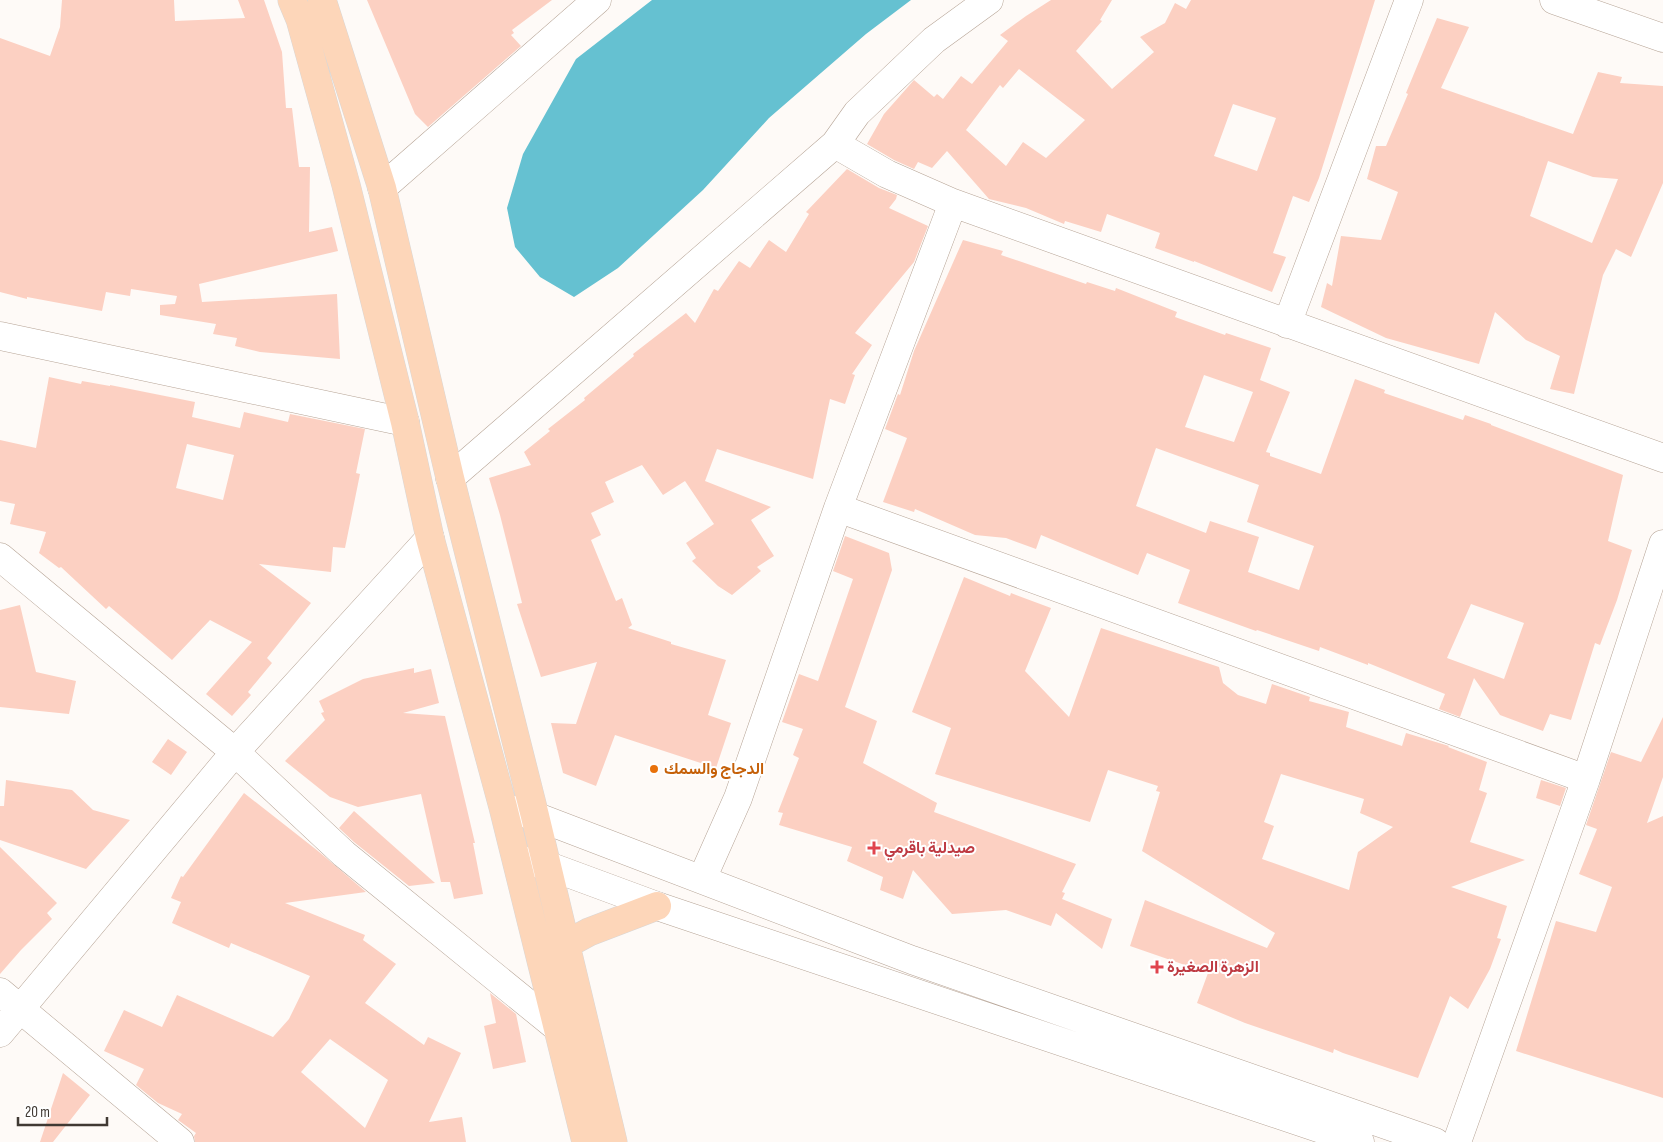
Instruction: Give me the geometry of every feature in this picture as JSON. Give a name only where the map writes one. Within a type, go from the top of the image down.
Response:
[{"type":"main road","points":[[292,0],[300,19],[346,185],[405,422],[430,538],[503,807],[586,1142]]},
{"type":"main road","points":[[322,0],[382,188],[450,478],[535,816],[612,1142]]},
{"type":"main road","points":[[565,945],[589,932],[657,906]]},
{"type":"street","points":[[382,188],[597,0]]},
{"type":"street","points":[[450,478],[835,144],[857,113],[934,40],[989,0]]},
{"type":"street","points":[[1287,324],[1409,0]]},
{"type":"street","points":[[1554,0],[1663,38]]},
{"type":"street","points":[[835,144],[887,174],[953,203],[1663,458]]},
{"type":"street","points":[[702,879],[738,798],[838,508],[953,203]]},
{"type":"street","points":[[0,336],[405,422]]},
{"type":"street","points":[[838,508],[1586,779]]},
{"type":"street","points":[[0,1033],[10,1000],[430,538]]},
{"type":"street","points":[[1456,1142],[1586,779],[1663,544]]},
{"type":"street","points":[[0,557],[235,752],[344,854],[559,1029]]},
{"type":"street","points":[[503,807],[535,816],[912,960],[1435,1142]]},
{"type":"street","points":[[515,859],[546,864],[657,906],[1360,1142]]},
{"type":"street","points":[[10,1000],[180,1142]]},
{"type":"water","points":[[652,0],[911,0],[866,34],[769,118],[703,190],[618,268],[574,297],[540,277],[515,247],[507,208],[523,154],[576,59]]},
{"type":"building","points":[[62,0],[174,0],[175,21],[245,18],[238,0],[264,0],[282,52],[286,108],[292,108],[299,167],[310,167],[309,232],[332,227],[338,251],[199,284],[202,302],[337,294],[340,359],[260,352],[235,346],[237,338],[213,334],[216,324],[160,315],[160,305],[175,304],[177,296],[131,289],[130,296],[106,292],[102,311],[27,297],[27,299],[0,292],[0,38],[50,56],[60,27]]},
{"type":"building","points":[[367,0],[552,0],[512,30],[514,33],[511,35],[521,46],[428,127],[415,114]]},
{"type":"building","points":[[1051,0],[1112,0],[1100,20],[1102,21],[1076,51],[1112,89],[1154,52],[1140,37],[1165,23],[1175,3],[1186,9],[1191,0],[1375,0],[1319,178],[1309,202],[1293,196],[1273,253],[1286,257],[1272,292],[1194,261],[1155,248],[1160,233],[1107,214],[1101,232],[1065,221],[1064,224],[1026,208],[989,199],[947,151],[932,168],[918,162],[914,169],[867,144],[884,114],[914,80],[934,97],[937,94],[943,99],[961,76],[972,84],[1008,41],[1000,35]],"holes":[[[1019,69],[1085,120],[1046,158],[1023,142],[1006,166],[966,130],[1000,85],[1003,88]],[[1233,104],[1276,118],[1257,171],[1214,156]]]},
{"type":"building","points":[[1437,18],[1469,27],[1441,88],[1573,134],[1598,72],[1622,77],[1620,83],[1663,86],[1663,183],[1631,257],[1616,249],[1603,275],[1574,394],[1550,389],[1560,356],[1526,340],[1495,312],[1479,364],[1386,338],[1321,307],[1327,283],[1332,286],[1341,236],[1381,240],[1398,192],[1367,179],[1376,146],[1386,146],[1408,94],[1406,93]],"holes":[[[1548,161],[1593,177],[1618,179],[1592,243],[1530,216]]]},
{"type":"building","points":[[847,169],[879,188],[897,195],[889,208],[928,226],[914,262],[855,333],[872,345],[852,374],[855,375],[845,404],[830,399],[813,479],[717,449],[705,481],[771,507],[751,520],[774,556],[757,567],[761,571],[732,595],[718,586],[692,561],[696,558],[686,543],[714,524],[685,481],[663,495],[642,465],[605,482],[614,502],[591,513],[601,535],[591,540],[616,601],[622,598],[632,625],[628,628],[671,642],[671,644],[726,660],[708,715],[731,723],[716,768],[615,735],[596,786],[563,773],[551,723],[576,724],[597,662],[541,677],[517,604],[522,603],[489,478],[531,465],[524,452],[550,431],[548,429],[585,400],[584,398],[634,356],[633,354],[686,313],[695,323],[714,289],[718,291],[739,261],[750,268],[769,240],[786,252],[809,214],[806,212]]},
{"type":"building","points":[[963,240],[1003,251],[1001,255],[1086,284],[1087,282],[1115,291],[1116,288],[1177,312],[1175,317],[1225,335],[1226,333],[1271,348],[1260,380],[1290,392],[1266,452],[1270,453],[1270,456],[1321,474],[1355,379],[1385,390],[1384,393],[1463,420],[1465,415],[1491,424],[1623,475],[1608,541],[1632,550],[1617,600],[1600,645],[1595,643],[1571,720],[1550,714],[1543,731],[1500,715],[1474,678],[1460,717],[1439,709],[1445,694],[1368,663],[1368,665],[1320,647],[1319,651],[1178,603],[1190,570],[1147,553],[1138,575],[1041,535],[1036,549],[1006,538],[975,535],[915,509],[914,512],[883,502],[907,438],[885,429],[898,394],[900,395],[914,351]],"holes":[[[1204,375],[1253,392],[1234,442],[1185,427]],[[1156,448],[1259,485],[1247,522],[1314,546],[1299,590],[1248,572],[1259,537],[1210,521],[1206,533],[1136,506]],[[1471,604],[1524,623],[1504,679],[1447,658]]]},
{"type":"building","points":[[49,377],[81,384],[82,381],[110,385],[195,402],[192,417],[240,428],[244,412],[288,422],[290,414],[365,429],[356,473],[360,474],[345,548],[333,547],[331,572],[259,564],[311,603],[267,658],[272,663],[248,692],[251,695],[232,716],[206,694],[252,642],[210,620],[172,660],[109,606],[106,609],[61,567],[59,568],[39,553],[46,532],[10,524],[15,504],[0,501],[0,440],[36,448]],"holes":[[[187,444],[234,455],[223,500],[176,488]]]},
{"type":"building","points":[[845,536],[889,553],[892,570],[845,707],[877,721],[863,763],[937,803],[934,812],[1076,864],[1062,892],[1065,893],[1062,899],[1112,919],[1102,949],[1056,913],[1051,926],[1006,910],[952,914],[913,870],[903,899],[880,890],[883,877],[847,861],[852,847],[779,825],[783,813],[778,812],[799,758],[793,755],[803,729],[782,722],[799,674],[818,681],[853,579],[833,571]]},
{"type":"building","points":[[964,577],[1010,596],[1011,593],[1051,608],[1025,671],[1069,717],[1101,628],[1219,667],[1223,683],[1238,695],[1266,704],[1272,684],[1310,697],[1309,701],[1349,712],[1346,727],[1402,746],[1406,733],[1449,746],[1487,762],[1479,790],[1487,793],[1470,842],[1525,860],[1451,887],[1507,906],[1497,938],[1501,939],[1490,969],[1468,1009],[1450,996],[1418,1078],[1334,1049],[1333,1053],[1245,1023],[1197,1003],[1208,973],[1130,946],[1145,900],[1267,948],[1275,933],[1142,851],[1160,792],[1156,791],[1158,786],[1108,770],[1090,822],[935,774],[951,728],[912,712]],"holes":[[[1281,774],[1364,799],[1360,813],[1393,827],[1358,852],[1349,890],[1262,859],[1274,826],[1264,822]]]},
{"type":"building","points":[[20,605],[36,672],[76,681],[69,714],[0,707],[0,610]]},
{"type":"building","points":[[414,668],[414,673],[431,669],[439,703],[403,713],[445,716],[475,843],[473,843],[483,894],[454,899],[450,882],[441,882],[421,794],[358,807],[330,797],[285,761],[325,720],[321,713],[324,712],[319,701],[363,679]]},
{"type":"building","points":[[1663,717],[1663,777],[1647,823],[1663,816],[1663,1098],[1516,1051],[1556,921],[1596,932],[1612,887],[1579,874],[1597,829],[1586,825],[1611,752],[1641,762]]},
{"type":"building","points":[[168,739],[187,752],[171,775],[152,762]]},
{"type":"building","points":[[6,780],[72,790],[93,810],[130,820],[86,869],[0,840],[0,806],[4,806]]},
{"type":"building","points":[[1541,780],[1566,788],[1560,806],[1536,798]]},
{"type":"building","points":[[244,793],[318,851],[366,892],[285,903],[365,935],[363,940],[396,964],[365,1003],[424,1045],[428,1037],[461,1053],[429,1122],[462,1117],[466,1142],[195,1142],[194,1136],[196,1133],[178,1120],[182,1114],[158,1103],[136,1085],[144,1069],[104,1051],[124,1010],[162,1027],[177,995],[273,1037],[289,1019],[310,976],[231,943],[229,948],[172,923],[181,902],[171,898],[181,876],[183,877]],"holes":[[[330,1039],[388,1080],[365,1128],[301,1072]]]},
{"type":"building","points":[[354,811],[435,883],[409,886],[354,842],[339,828]]},
{"type":"building","points":[[0,847],[57,903],[47,913],[52,919],[0,974]]},
{"type":"building","points":[[490,993],[516,1014],[526,1062],[493,1069],[484,1026],[496,1023]]},
{"type":"building","points":[[63,1073],[90,1095],[53,1142],[40,1142]]},
{"type":"place","name":"الدجاج والسمك","points":[[654,769]]},
{"type":"place","name":"صيدلية باقرمي","points":[[874,848]]},
{"type":"place","name":"الزهرة الصغيرة","points":[[1157,967]]}]
